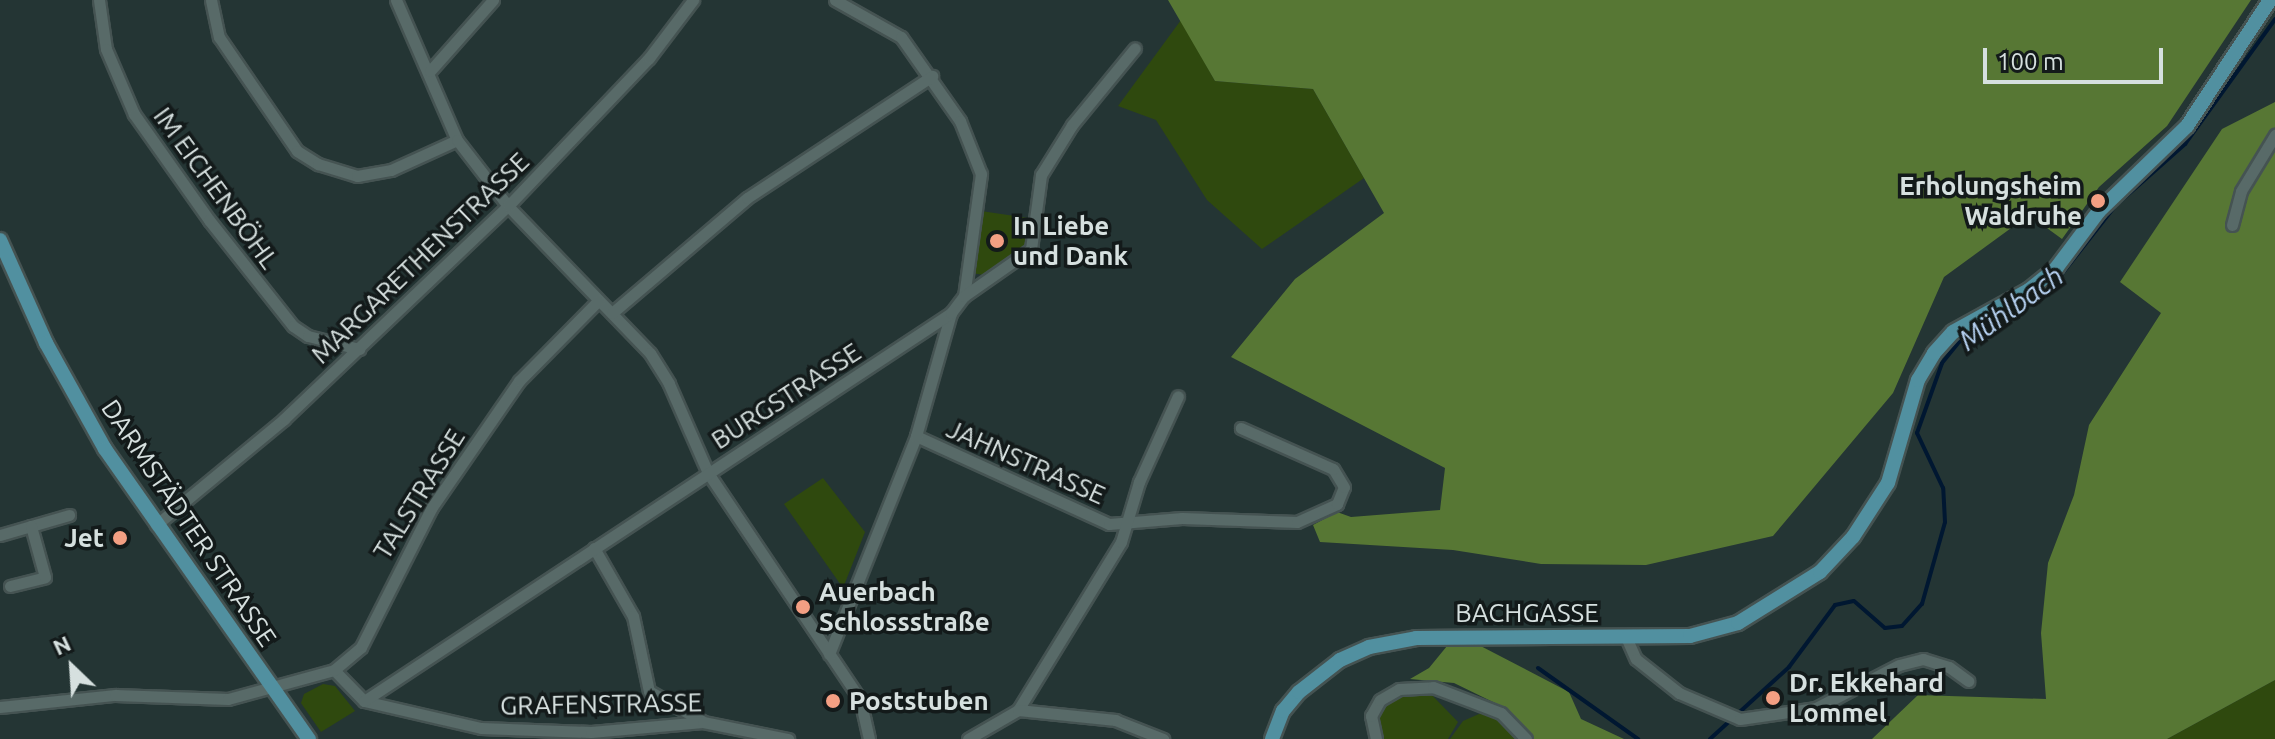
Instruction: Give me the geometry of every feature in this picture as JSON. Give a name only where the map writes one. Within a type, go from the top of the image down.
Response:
[{"type":"main road","points":[[1626,637],[1690,636],[1738,623],[1820,572],[1853,537],[1888,483],[1918,380],[1934,353],[1953,332],[2029,290],[2057,267],[2099,211],[2187,126],[2270,0]]},
{"type":"main road","name":"DARMSTÄDTER STRASSE","points":[[0,240],[76,399],[156,525],[309,739]]},
{"type":"main road","name":"BACHGASSE","points":[[1272,739],[1283,711],[1299,692],[1340,660],[1369,647],[1416,638],[1626,637]]},
{"type":"street","name":"IM EICHENBÖHL","points":[[99,0],[106,49],[134,114],[209,220],[293,326],[308,336],[359,349]]},
{"type":"street","points":[[211,0],[219,37],[297,151],[318,164],[357,176],[391,170],[457,140]]},
{"type":"street","points":[[396,0],[430,71],[457,140],[508,206],[650,353],[669,384],[708,473],[860,699],[869,739]]},
{"type":"street","points":[[430,71],[493,0]]},
{"type":"street","name":"MARGARETHENSTRASSE","points":[[156,525],[359,349],[508,206],[649,58],[693,0]]},
{"type":"street","points":[[835,0],[901,37],[932,76],[960,121],[981,174],[964,296]]},
{"type":"street","name":"BURGSTRASSE","points":[[364,701],[951,313],[964,296],[1031,249],[1037,184],[1045,166],[1135,48]]},
{"type":"street","points":[[612,313],[747,198],[932,76]]},
{"type":"street","points":[[2232,225],[2241,191],[2275,135]]},
{"type":"street","name":"TALSTRASSE","points":[[0,707],[115,695],[228,699],[334,670],[361,647],[432,507],[519,381],[598,301]]},
{"type":"street","points":[[829,654],[916,436],[951,313]]},
{"type":"street","name":"JAHNSTRASSE","points":[[916,436],[1096,520],[1124,525],[1178,396]]},
{"type":"street","points":[[968,739],[1018,710],[1121,542],[1124,525],[1182,518],[1297,522],[1337,504],[1344,487],[1333,469],[1241,428]]},
{"type":"street","points":[[0,535],[69,515]]},
{"type":"street","points":[[10,586],[45,577],[31,526]]},
{"type":"street","points":[[594,548],[633,616],[649,691],[703,722]]},
{"type":"street","name":"BACHGASSE","points":[[1626,637],[1636,659],[1668,684],[1732,717],[1806,712],[1899,665],[1923,659],[1949,667],[1968,681]]},
{"type":"street","points":[[334,670],[364,701]]},
{"type":"street","points":[[1376,739],[1371,716],[1380,700],[1399,689],[1433,687],[1501,713],[1526,739]]},
{"type":"street","name":"GRAFENSTRASSE","points":[[364,701],[481,728],[591,732],[703,722],[788,739]]},
{"type":"street","points":[[1018,710],[1115,720],[1163,739]]},
{"type":"green space","points":[[1168,0],[2251,0],[2167,126],[2099,187],[2062,239],[2029,215],[1944,277],[1893,393],[1773,536],[1646,565],[1541,564],[1453,550],[1320,542],[1313,525],[1337,512],[1351,517],[1440,510],[1445,468],[1231,357],[1295,279],[1384,213],[1313,89],[1215,81]]},
{"type":"green space","points":[[1181,20],[1215,81],[1313,89],[1364,178],[1262,249],[1207,200],[1156,120],[1118,106]]},
{"type":"green space","points":[[2275,102],[2275,680],[2167,739],[1872,739],[1918,695],[2046,699],[2041,633],[2048,563],[2074,495],[2089,425],[2161,313],[2120,282],[2222,129]]},
{"type":"green space","points":[[981,211],[1028,218],[1025,247],[984,275],[972,273]]},
{"type":"green space","points":[[823,478],[865,532],[843,588],[784,504]]},
{"type":"green space","points":[[1471,641],[1569,692],[1581,719],[1624,739],[1529,739],[1495,703],[1454,683],[1410,679],[1429,668],[1447,646]]},
{"type":"green space","points":[[2275,680],[2275,739],[2167,739]]},
{"type":"green space","points":[[323,684],[335,686],[355,711],[321,732],[301,703],[304,694]]},
{"type":"green space","points":[[1428,691],[1458,722],[1448,739],[1382,739],[1376,727],[1379,709],[1391,697]]},
{"type":"green space","points":[[1479,714],[1496,715],[1520,739],[1450,739],[1463,721]]},
{"type":"waterway","name":"Mühlbach","points":[[2013,306],[2058,279],[2115,206],[2185,144],[2275,19]]},
{"type":"waterway","name":"Mühlbach","points":[[1710,739],[1789,667],[1835,605],[1854,601],[1885,628],[1902,626],[1922,604],[1945,522],[1943,488],[1917,433],[1942,363],[1959,342],[1992,318]]},
{"type":"waterway","name":"Mühlbach","points":[[1538,668],[1638,739]]},
{"type":"place","name":"Erholungsheim Waldruhe","points":[[2098,201]]},
{"type":"place","name":"In Liebe und Dank","points":[[997,241]]},
{"type":"place","name":"Jet","points":[[120,538]]},
{"type":"place","name":"Auerbach Schlossstraße","points":[[803,607]]},
{"type":"place","name":"Dr. Ekkehard Lommel","points":[[1773,698]]},
{"type":"place","name":"Poststuben","points":[[833,701]]}]
